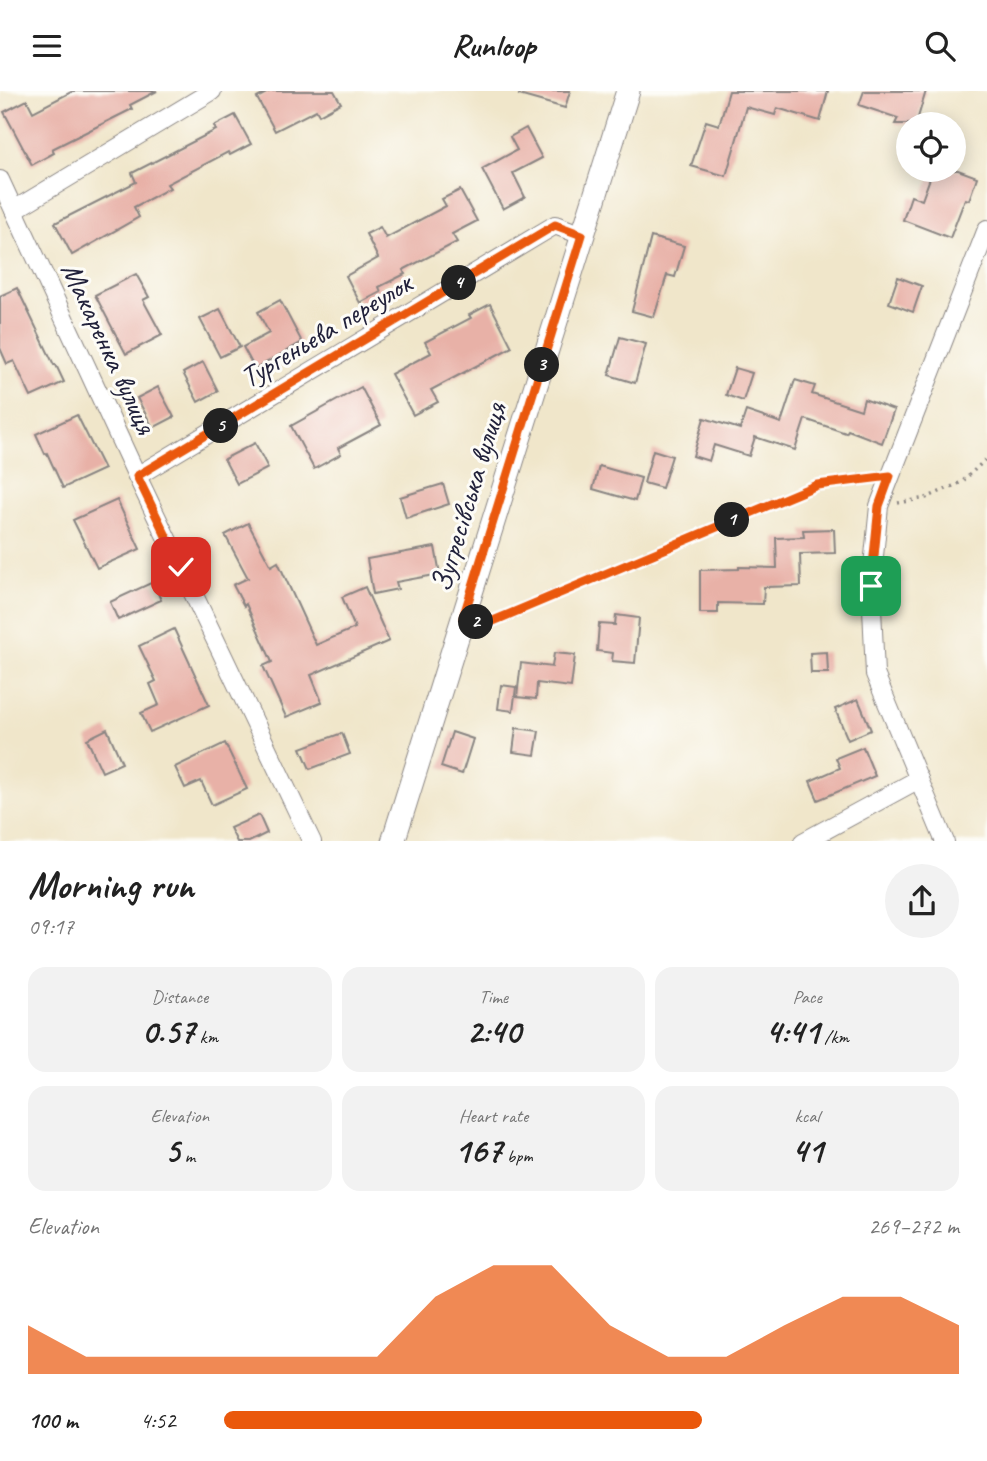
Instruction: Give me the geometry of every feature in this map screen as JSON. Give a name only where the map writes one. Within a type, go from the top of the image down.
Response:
[{"type":"street","points":[[14,210],[212,91]]},
{"type":"street","name":"Зугресівська вулиця","points":[[393,841],[628,91]]},
{"type":"street","name":"Макаренка вулиця","points":[[0,180],[137,476],[312,841]]},
{"type":"street","name":"Тургеньева переулок","points":[[137,476],[555,225],[582,235]]},
{"type":"street","points":[[945,841],[875,674],[871,586],[879,506],[987,229]]},
{"type":"street","points":[[805,841],[919,779]]},
{"type":"lane","points":[[463,618],[486,624],[817,485],[890,476]]},
{"type":"path","points":[[879,506],[926,498],[962,482],[987,458]]},
{"type":"building","points":[[73,91],[157,91],[130,105],[132,109],[52,149],[54,153],[32,165],[4,112],[27,100],[33,112]]},
{"type":"building","points":[[270,91],[334,91],[341,103],[319,115],[316,110],[275,131],[257,98]]},
{"type":"building","points":[[520,91],[570,91],[565,108],[519,95]]},
{"type":"building","points":[[729,91],[828,91],[820,121],[777,108],[775,115],[746,107],[726,176],[691,166],[706,121],[719,125]]},
{"type":"building","points":[[864,91],[926,91],[920,112],[896,112],[896,117],[859,105]]},
{"type":"building","points":[[235,115],[251,144],[230,155],[228,152],[167,184],[170,188],[134,207],[139,217],[72,255],[55,223],[136,182],[132,173],[216,130],[214,126]]},
{"type":"building","points":[[526,128],[542,158],[513,173],[525,197],[503,209],[482,169],[517,150],[510,137]]},
{"type":"building","points":[[966,173],[977,177],[950,238],[903,220],[911,196],[922,200],[929,182],[966,182]]},
{"type":"building","points":[[460,190],[477,221],[452,234],[457,242],[403,270],[405,274],[379,287],[381,292],[360,303],[346,276],[378,258],[366,234],[380,227],[386,238],[446,206],[442,199]]},
{"type":"building","points":[[651,237],[684,246],[675,277],[667,275],[654,317],[632,311]]},
{"type":"building","points":[[136,274],[149,297],[143,300],[162,335],[126,354],[95,295]]},
{"type":"building","points":[[898,277],[922,286],[913,312],[889,303]]},
{"type":"building","points":[[17,288],[64,382],[31,397],[14,361],[7,364],[0,348],[0,296]]},
{"type":"building","points":[[280,300],[302,342],[255,369],[243,347],[269,333],[258,312]]},
{"type":"building","points":[[490,304],[512,347],[431,390],[438,402],[413,415],[391,374],[431,353],[425,342],[471,318],[469,315]]},
{"type":"building","points":[[220,309],[240,347],[220,357],[200,319]]},
{"type":"building","points":[[620,337],[646,344],[635,383],[609,375]]},
{"type":"building","points":[[203,362],[218,391],[198,402],[183,373]]},
{"type":"building","points":[[735,368],[752,373],[743,401],[726,395]]},
{"type":"building","points":[[795,380],[815,386],[812,394],[861,410],[864,399],[894,410],[882,443],[848,430],[846,433],[805,419],[795,450],[755,437],[749,456],[714,445],[709,461],[693,456],[704,418],[740,429],[746,411],[781,423]]},
{"type":"building","points":[[158,387],[174,417],[153,428],[137,398]]},
{"type":"building","points":[[361,387],[381,425],[338,448],[341,454],[314,469],[291,426]]},
{"type":"building","points":[[77,415],[104,469],[63,488],[36,434]]},
{"type":"building","points":[[255,443],[268,468],[237,484],[224,459]]},
{"type":"building","points":[[653,450],[672,456],[662,488],[644,483]]},
{"type":"building","points":[[599,466],[641,478],[635,501],[593,489]]},
{"type":"building","points":[[443,484],[449,504],[406,518],[400,497]]},
{"type":"building","points":[[117,500],[140,549],[97,568],[73,520]]},
{"type":"building","points":[[248,523],[271,566],[278,562],[316,645],[355,628],[342,597],[365,587],[389,641],[311,675],[322,702],[286,717],[263,666],[272,662],[246,604],[244,606],[233,585],[248,578],[225,535]]},
{"type":"building","points":[[834,529],[835,553],[800,554],[801,586],[764,587],[763,604],[718,603],[718,613],[700,613],[700,570],[777,568],[776,538],[804,537],[803,530]]},
{"type":"building","points":[[435,547],[440,574],[396,582],[398,589],[373,594],[367,559]]},
{"type":"building","points":[[153,582],[161,600],[118,620],[110,602]]},
{"type":"building","points":[[616,615],[639,618],[635,663],[612,661],[613,653],[597,651],[599,624],[615,625]]},
{"type":"building","points":[[174,629],[209,705],[150,732],[141,713],[159,705],[150,684],[156,681],[139,646]]},
{"type":"building","points":[[827,652],[828,673],[811,673],[810,653]]},
{"type":"building","points":[[554,653],[575,655],[571,687],[537,683],[536,699],[517,697],[521,663],[552,667]]},
{"type":"building","points":[[501,685],[516,687],[513,711],[498,709]]},
{"type":"building","points":[[858,699],[871,730],[848,740],[835,709]]},
{"type":"building","points":[[516,728],[539,731],[535,755],[513,752]]},
{"type":"building","points":[[107,729],[122,763],[102,772],[87,739]]},
{"type":"building","points":[[452,732],[473,739],[462,774],[441,767]]},
{"type":"building","points":[[342,733],[350,754],[310,769],[301,748]]},
{"type":"building","points":[[225,743],[247,789],[212,805],[201,781],[185,788],[175,767]]},
{"type":"building","points":[[863,747],[875,776],[818,800],[810,781],[840,768],[836,758]]},
{"type":"building","points":[[259,815],[267,833],[251,841],[236,841],[230,828]]},
{"type":"route","points":[[181,567],[137,476],[555,225],[582,235],[463,618],[486,624],[817,485],[890,476],[879,506],[871,586]]}]
